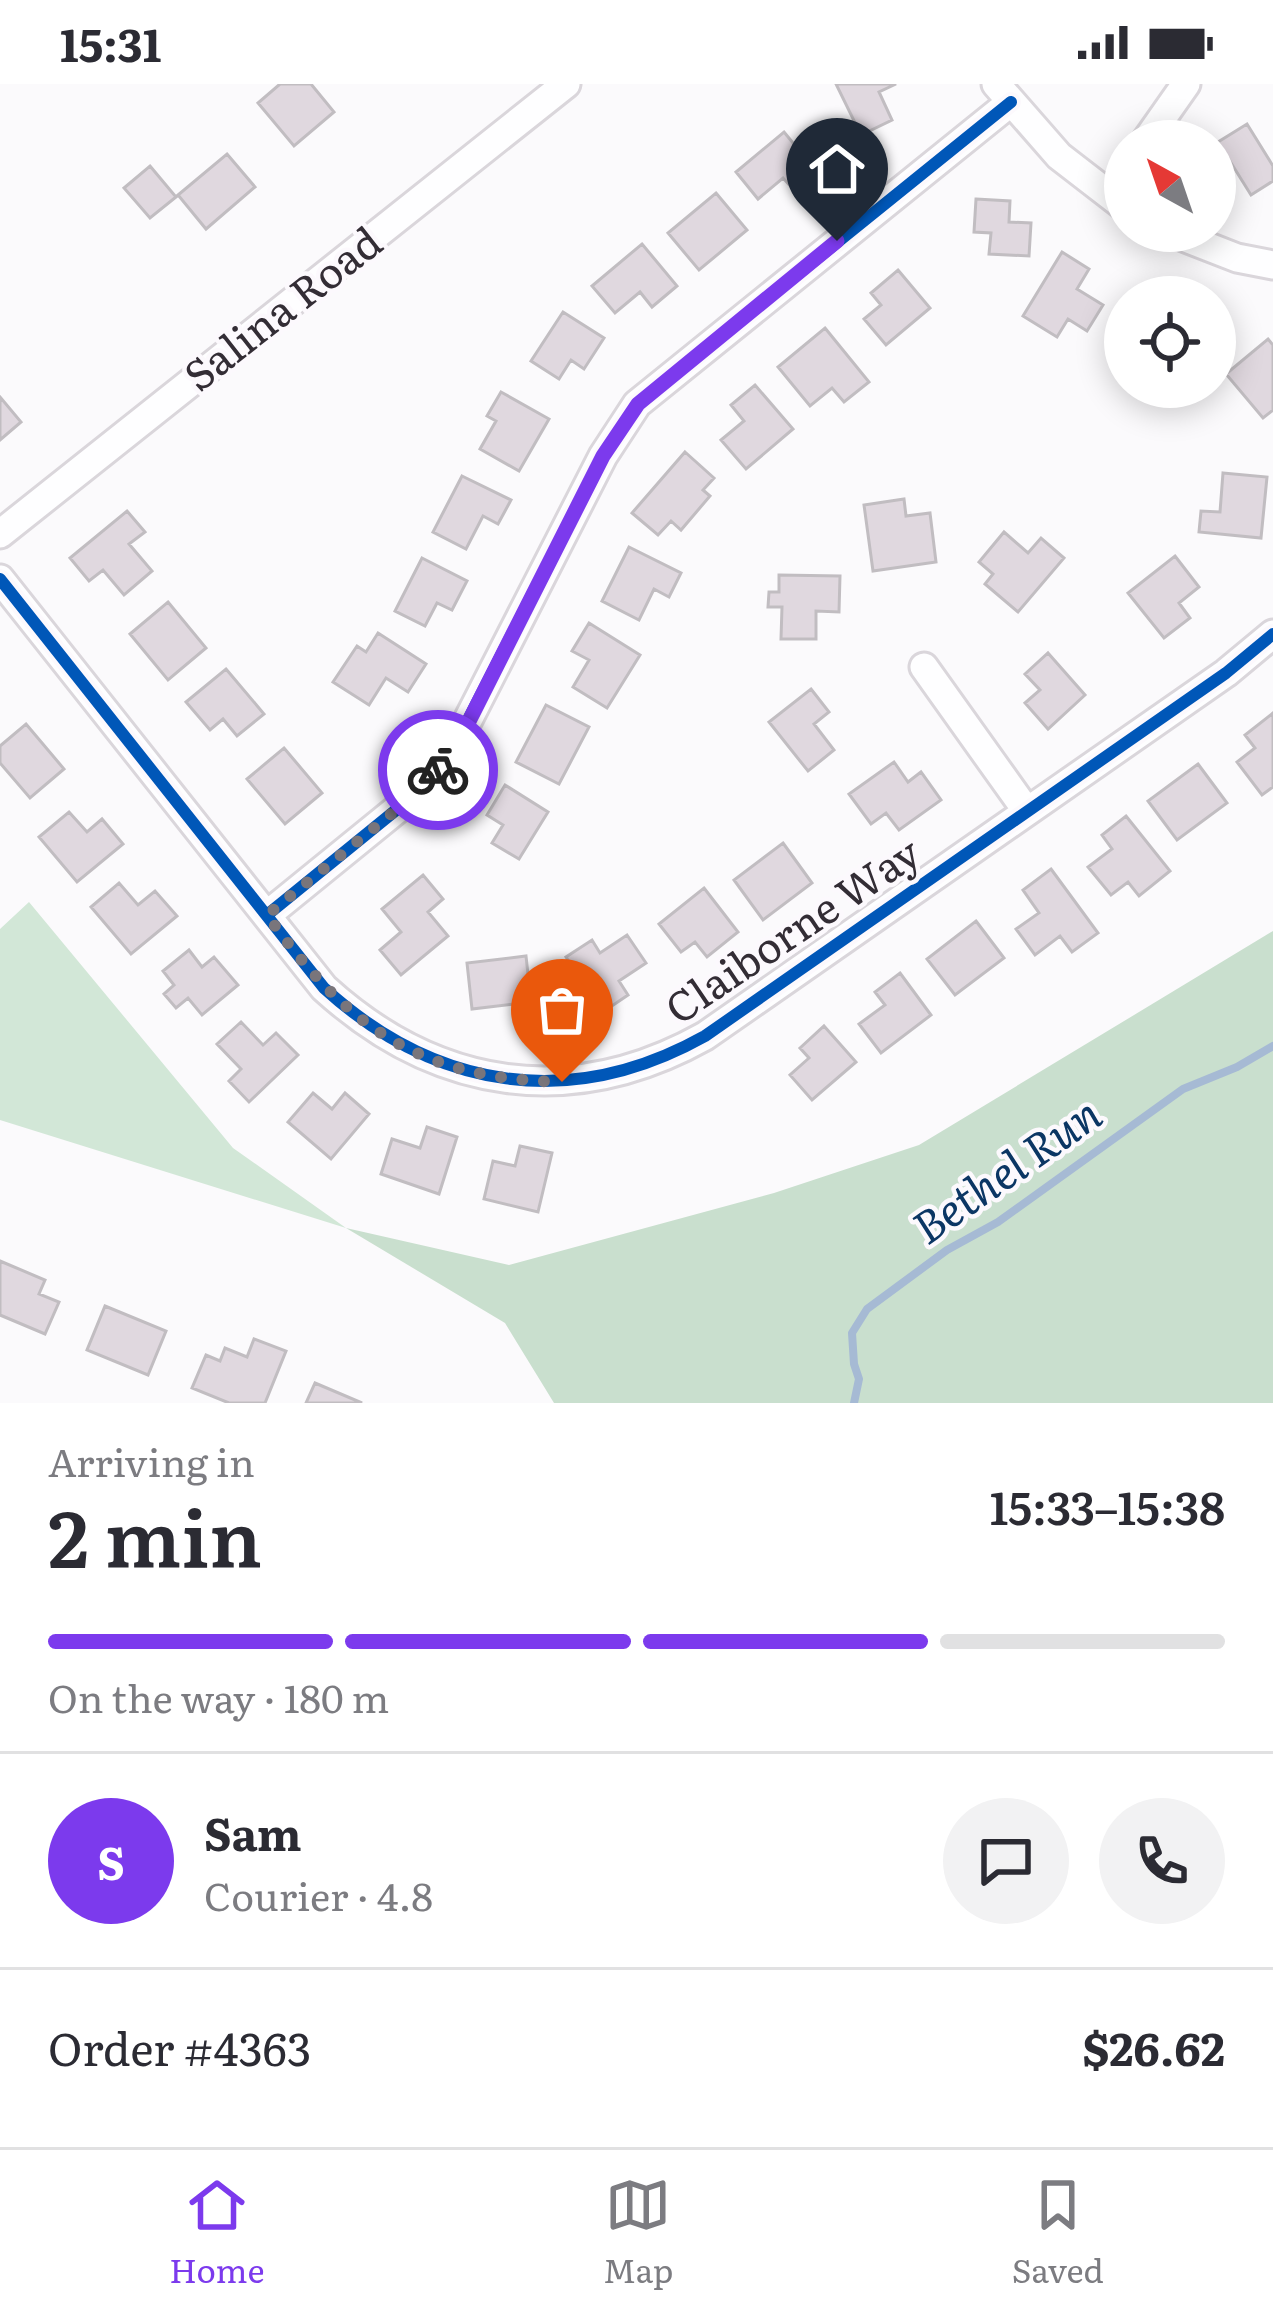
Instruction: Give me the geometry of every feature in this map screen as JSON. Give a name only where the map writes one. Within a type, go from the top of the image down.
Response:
[{"type":"street","name":"Salina Road","points":[[0,533],[566,84]]},
{"type":"street","points":[[1161,120],[1186,84]]},
{"type":"street","points":[[267,915],[401,806],[449,757],[603,456],[638,404],[1004,93],[1059,156],[1104,192]]},
{"type":"street","points":[[1218,252],[1273,266]]},
{"type":"street","name":"Claiborne Way","points":[[0,579],[324,988],[373,1029],[427,1058],[488,1077],[562,1082],[636,1068],[705,1036],[1226,673],[1273,634]]},
{"type":"street","points":[[924,667],[1026,810]]},
{"type":"green space","points":[[29,902],[233,1148],[346,1228],[0,1120],[0,929]]},
{"type":"green space","points":[[1273,931],[1273,1403],[554,1403],[505,1323],[346,1228],[509,1265],[774,1193],[919,1145]]},
{"type":"building","points":[[280,84],[311,84],[334,112],[294,146],[258,103]]},
{"type":"building","points":[[836,84],[896,84],[879,92],[892,120],[861,135]]},
{"type":"building","points":[[1247,124],[1273,166],[1273,181],[1251,195],[1236,171],[1236,131]]},
{"type":"building","points":[[784,132],[816,171],[794,190],[783,178],[758,199],[736,172]]},
{"type":"building","points":[[227,154],[255,187],[206,229],[178,195]]},
{"type":"building","points":[[150,166],[176,197],[150,218],[124,188]]},
{"type":"building","points":[[716,193],[747,230],[699,270],[668,233]]},
{"type":"building","points":[[976,199],[1010,201],[1009,222],[1031,223],[1029,256],[989,254],[991,233],[974,232]]},
{"type":"building","points":[[642,244],[677,286],[652,307],[640,292],[615,313],[592,286]]},
{"type":"building","points":[[1062,252],[1089,269],[1077,289],[1103,305],[1087,331],[1068,319],[1057,337],[1023,316]]},
{"type":"building","points":[[898,270],[930,308],[886,345],[864,319],[881,305],[871,293]]},
{"type":"building","points":[[563,312],[604,338],[584,369],[571,360],[559,379],[531,361]]},
{"type":"building","points":[[825,328],[869,382],[844,402],[832,388],[810,406],[778,367]]},
{"type":"building","points":[[1268,339],[1273,345],[1273,410],[1263,418],[1236,386],[1236,366]]},
{"type":"building","points":[[755,385],[793,429],[746,469],[721,440],[744,421],[731,405]]},
{"type":"building","points":[[501,392],[549,419],[519,471],[480,449],[496,421],[487,416]]},
{"type":"building","points":[[0,397],[21,422],[0,440]]},
{"type":"building","points":[[685,452],[714,478],[703,490],[710,496],[681,530],[671,521],[658,535],[632,513]]},
{"type":"building","points":[[1223,473],[1267,477],[1261,538],[1199,532],[1201,511],[1220,512]]},
{"type":"building","points":[[462,476],[511,500],[498,524],[483,516],[466,549],[433,532]]},
{"type":"building","points":[[904,499],[906,516],[930,513],[936,562],[873,571],[864,505]]},
{"type":"building","points":[[127,511],[145,532],[129,544],[152,571],[124,595],[103,570],[89,581],[70,558]]},
{"type":"building","points":[[1004,532],[1028,553],[1041,538],[1064,558],[1018,612],[985,584],[993,574],[979,562]]},
{"type":"building","points":[[629,547],[681,573],[669,597],[654,589],[639,620],[602,601]]},
{"type":"building","points":[[1175,556],[1199,587],[1179,603],[1190,618],[1164,638],[1128,593]]},
{"type":"building","points":[[422,558],[467,581],[452,610],[437,603],[425,626],[395,611]]},
{"type":"building","points":[[779,575],[840,576],[839,612],[816,611],[816,639],[781,639],[782,607],[768,607],[769,592],[779,592]]},
{"type":"building","points":[[168,602],[206,648],[168,680],[130,634]]},
{"type":"building","points":[[589,623],[640,655],[607,708],[573,687],[589,660],[572,651]]},
{"type":"building","points":[[378,633],[426,664],[408,692],[386,678],[369,705],[333,682],[357,646],[366,652]]},
{"type":"building","points":[[1048,653],[1085,695],[1048,729],[1025,703],[1040,690],[1025,674]]},
{"type":"building","points":[[226,669],[264,714],[237,736],[223,719],[210,730],[186,702]]},
{"type":"building","points":[[811,689],[829,712],[814,724],[834,750],[808,771],[769,722]]},
{"type":"building","points":[[546,705],[589,727],[559,784],[516,762]]},
{"type":"building","points":[[1273,713],[1273,787],[1262,795],[1237,762],[1255,748],[1245,735]]},
{"type":"building","points":[[26,724],[64,769],[30,798],[0,763],[0,746]]},
{"type":"building","points":[[284,748],[322,793],[285,824],[247,779]]},
{"type":"building","points":[[894,762],[908,782],[921,772],[941,800],[899,830],[886,813],[871,824],[849,794]]},
{"type":"building","points":[[1198,764],[1227,803],[1177,840],[1148,801]]},
{"type":"building","points":[[505,785],[548,812],[519,859],[492,843],[503,825],[487,815]]},
{"type":"building","points":[[69,812],[87,832],[102,819],[123,844],[77,882],[39,837]]},
{"type":"building","points":[[1126,816],[1170,871],[1139,896],[1128,882],[1111,895],[1088,867],[1112,849],[1102,835]]},
{"type":"building","points":[[783,843],[812,883],[763,920],[734,880]]},
{"type":"building","points":[[1051,869],[1098,933],[1072,952],[1060,936],[1035,955],[1016,929],[1039,913],[1023,890]]},
{"type":"building","points":[[423,875],[443,899],[428,912],[448,936],[401,975],[380,950],[401,932],[382,909]]},
{"type":"building","points":[[119,883],[138,905],[155,891],[177,916],[131,954],[91,907]]},
{"type":"building","points":[[704,888],[738,932],[707,957],[695,942],[681,952],[659,924]]},
{"type":"building","points":[[976,921],[1004,958],[955,995],[927,959]]},
{"type":"building","points":[[627,935],[646,963],[619,981],[628,995],[603,1012],[566,957],[592,940],[600,953]]},
{"type":"building","points":[[189,950],[202,967],[214,957],[238,985],[202,1015],[188,998],[176,1008],[164,994],[174,985],[163,971]]},
{"type":"building","points":[[526,956],[531,1002],[472,1009],[467,963]]},
{"type":"building","points":[[900,973],[931,1015],[881,1053],[859,1024],[885,1005],[875,992]]},
{"type":"building","points":[[241,1022],[263,1045],[276,1033],[298,1055],[249,1102],[229,1081],[241,1069],[217,1044]]},
{"type":"building","points":[[824,1026],[856,1062],[812,1100],[790,1075],[809,1058],[800,1048]]},
{"type":"building","points":[[313,1093],[332,1109],[345,1093],[369,1114],[331,1159],[288,1122]]},
{"type":"building","points":[[427,1127],[457,1137],[439,1194],[381,1174],[392,1139],[420,1148]]},
{"type":"building","points":[[520,1146],[552,1153],[538,1212],[484,1199],[493,1161],[515,1166]]},
{"type":"building","points":[[0,1261],[45,1280],[39,1294],[59,1302],[45,1334],[0,1315]]},
{"type":"building","points":[[105,1306],[166,1331],[148,1375],[87,1350]]},
{"type":"building","points":[[254,1339],[286,1351],[265,1403],[229,1403],[192,1388],[206,1355],[220,1361],[225,1348],[247,1357]]},
{"type":"building","points":[[315,1383],[362,1403],[306,1403]]},
{"type":"waterway","name":"Bethel Run","points":[[854,1403],[859,1379],[852,1333],[867,1309],[1183,1089],[1273,1046]]},
{"type":"cycle path","points":[[267,915],[401,806],[449,757],[603,456],[637,404],[1011,102]]},
{"type":"cycle path","points":[[0,579],[324,988],[412,1049],[458,1068],[555,1081],[655,1060],[705,1036],[1226,673],[1273,634]]},
{"type":"way so far","points":[[438,770],[267,915],[324,988],[348,1011],[397,1043],[488,1077],[562,1082]]},
{"type":"route","points":[[438,770],[465,729],[617,431],[663,380],[837,241]]}]
